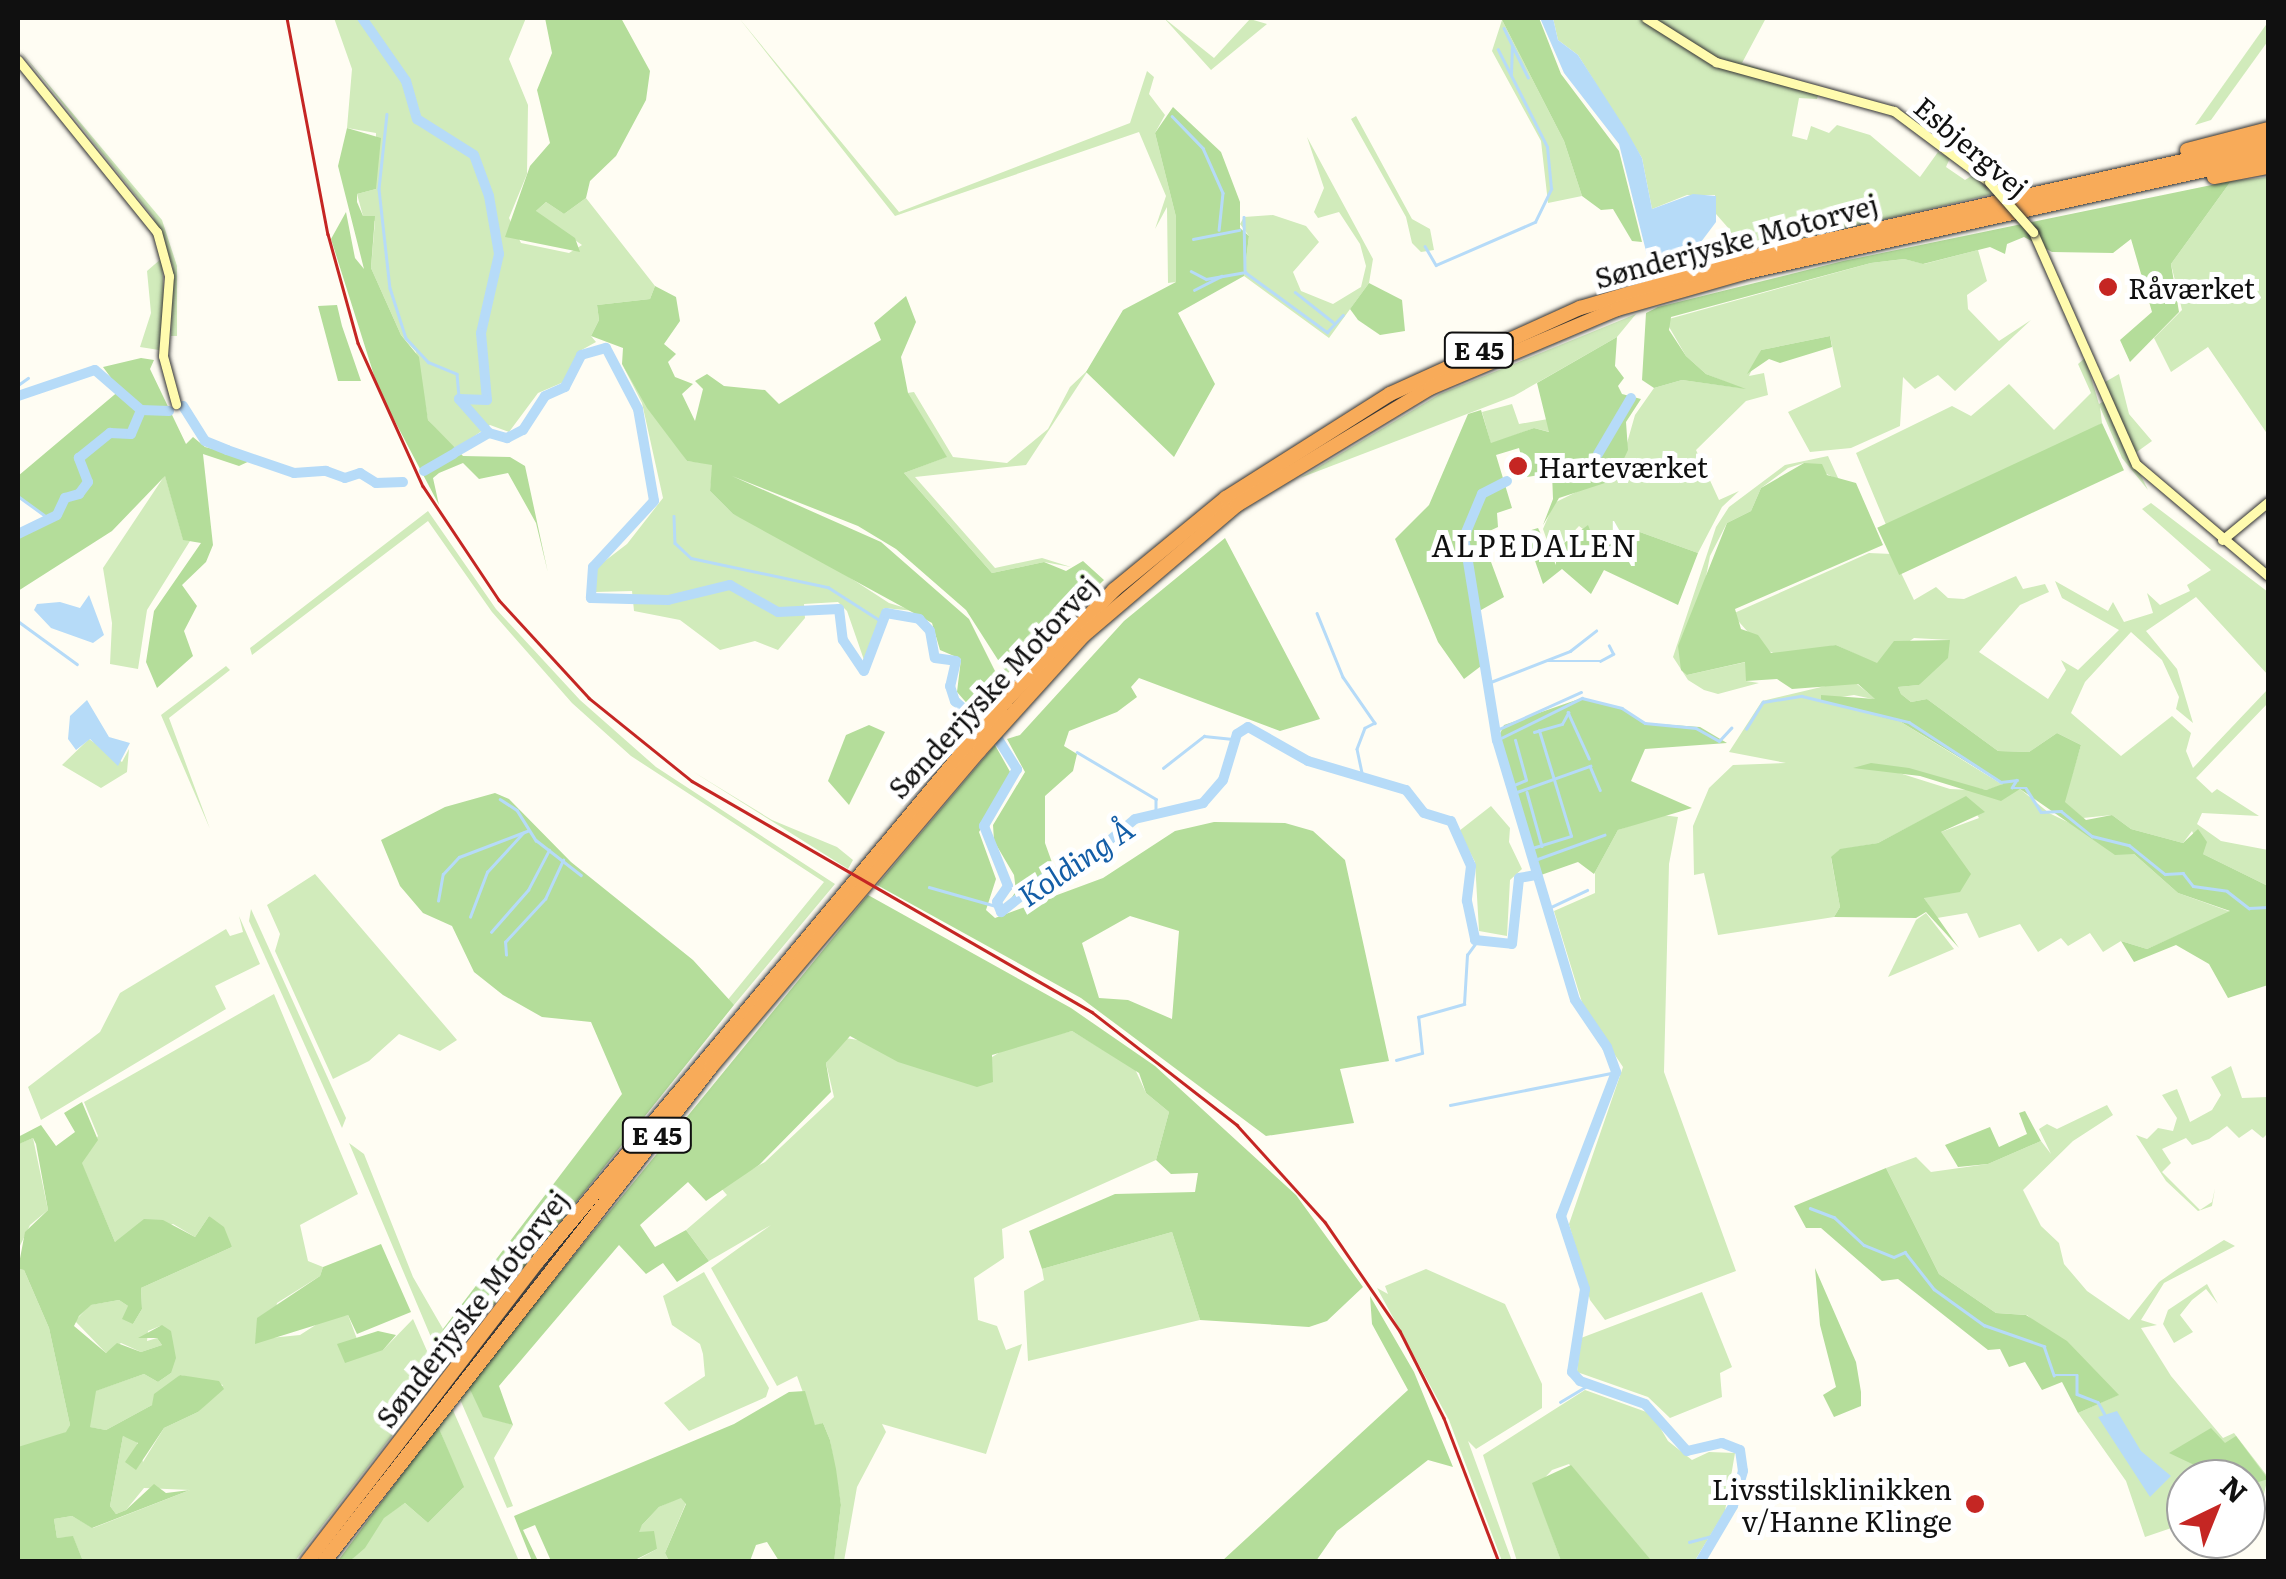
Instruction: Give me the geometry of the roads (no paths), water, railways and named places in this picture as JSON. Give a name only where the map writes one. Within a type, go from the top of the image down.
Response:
[{"type":"highway","points":[[1976,206],[2268,130]]},
{"type":"highway","name":"Sønderjyske Motorvej","points":[[307,1562],[538,1260],[815,924],[1042,662],[1174,539],[1331,428],[1514,334],[1693,272],[2268,142]]},
{"type":"highway","name":"Sønderjyske Motorvej","points":[[324,1562],[711,1067],[979,751],[1083,636],[1204,529],[1380,416],[1548,335],[1742,273],[2268,156]]},
{"type":"highway","points":[[2085,197],[2265,168]]},
{"type":"main road","name":"Esbjergvej","points":[[1646,18],[1716,62],[1894,111],[1989,182],[2034,232],[2136,464],[2268,576]]},
{"type":"main road","points":[[18,60],[157,232],[169,276],[163,356],[176,404]]},
{"type":"main road","points":[[2222,540],[2268,502]]},
{"type":"water","points":[[1540,18],[1553,18],[1558,40],[1578,55],[1625,128],[1642,158],[1652,209],[1693,194],[1716,196],[1716,222],[1695,250],[1651,271],[1619,144],[1564,73]]},
{"type":"water","points":[[89,595],[104,635],[93,643],[51,628],[34,610],[37,604],[60,602],[80,608]]},
{"type":"water","points":[[87,700],[109,737],[130,743],[118,766],[90,739],[76,750],[68,739],[70,716]]},
{"type":"water","points":[[2117,1411],[2141,1451],[2166,1472],[2166,1481],[2150,1497],[2098,1417]]},
{"type":"waterway","name":"Kolding Å","points":[[362,18],[406,81],[417,119],[474,155],[489,196],[499,254],[481,333],[487,400],[459,399]]},
{"type":"waterway","points":[[1504,28],[1528,77]]},
{"type":"waterway","points":[[1511,74],[1512,47]]},
{"type":"waterway","points":[[1425,246],[1436,265],[1535,222],[1551,189],[1547,147],[1498,50]]},
{"type":"waterway","points":[[387,114],[379,189],[390,288],[406,338],[428,362],[457,374],[459,399]]},
{"type":"waterway","points":[[1172,116],[1203,148],[1223,193],[1219,230]]},
{"type":"waterway","points":[[1244,217],[1245,270]]},
{"type":"waterway","points":[[1193,239],[1239,230]]},
{"type":"waterway","points":[[1191,271],[1206,279],[1245,272],[1327,332],[1343,315]]},
{"type":"waterway","points":[[1194,290],[1222,276]]},
{"type":"waterway","points":[[1295,292],[1333,322]]},
{"type":"waterway","name":"Kolding Å","points":[[459,399],[489,433],[507,438],[523,430],[545,396],[565,387],[581,355],[606,348],[638,409],[654,501],[593,567],[591,598],[668,600],[730,585],[778,612],[839,609],[843,640],[864,671],[886,613],[919,619],[930,631],[935,658],[956,661],[950,686],[955,701],[978,722]]},
{"type":"waterway","points":[[18,396],[95,370],[141,410],[169,411]]},
{"type":"waterway","points":[[18,385],[28,378]]},
{"type":"waterway","points":[[1598,454],[1631,398]]},
{"type":"waterway","points":[[183,406],[205,441],[227,450],[294,473],[326,471],[345,478],[360,473],[376,483],[403,482]]},
{"type":"waterway","points":[[18,534],[57,515],[65,498],[79,494],[88,482],[79,458],[110,433],[131,434],[141,410]]},
{"type":"waterway","points":[[456,452],[489,433]]},
{"type":"waterway","points":[[424,471],[453,454]]},
{"type":"waterway","name":"Kolding Å","points":[[1507,481],[1482,494],[1464,537],[1497,740],[1575,1000],[1607,1047],[1616,1072],[1561,1216],[1585,1289],[1572,1372],[1580,1381],[1645,1404],[1687,1451],[1722,1443],[1740,1450],[1743,1471],[1733,1506],[1700,1562]]},
{"type":"waterway","points":[[18,496],[46,516]]},
{"type":"waterway","points":[[674,516],[675,543],[691,558],[828,587],[881,621]]},
{"type":"waterway","points":[[1317,613],[1343,677],[1375,723],[1365,728],[1357,749],[1363,777]]},
{"type":"waterway","points":[[18,621],[77,664]]},
{"type":"waterway","points":[[1488,683],[1570,651],[1596,631]]},
{"type":"waterway","points":[[1548,661],[1600,661],[1613,654],[1609,646]]},
{"type":"waterway","points":[[1497,730],[1581,692]]},
{"type":"waterway","points":[[1746,729],[1763,702],[1802,696],[1909,722],[2001,782],[2017,780],[2012,788],[2026,788],[2041,812],[2061,811],[2092,836],[2129,845],[2165,874],[2183,873],[2193,886],[2227,891],[2249,908],[2268,907]]},
{"type":"waterway","points":[[1497,740],[1582,698],[1622,708],[1645,723],[1696,728],[1719,741],[1731,728]]},
{"type":"waterway","points":[[1568,712],[1589,758]]},
{"type":"waterway","points":[[1534,732],[1562,724],[1568,713]]},
{"type":"waterway","name":"Kolding Å","points":[[998,739],[1017,769],[984,826],[1008,886],[997,902],[1001,912],[1049,874],[1085,861],[1135,819],[1203,803],[1223,780],[1237,734],[1248,727],[1308,761],[1406,790],[1424,813],[1451,821],[1471,866],[1467,901],[1475,940],[1512,944],[1519,878],[1536,875]]},
{"type":"waterway","points":[[1529,849],[1571,836],[1539,731]]},
{"type":"waterway","points":[[1163,768],[1204,736],[1235,739]]},
{"type":"waterway","points":[[1512,786],[1526,780],[1515,740]]},
{"type":"waterway","points":[[1077,752],[1156,799],[1156,809]]},
{"type":"waterway","points":[[1514,793],[1590,766],[1600,790]]},
{"type":"waterway","points":[[1527,792],[1542,846]]},
{"type":"waterway","points":[[500,799],[517,810],[536,840],[581,875]]},
{"type":"waterway","points":[[438,901],[443,874],[459,857],[527,831]]},
{"type":"waterway","points":[[470,917],[487,872],[523,833]]},
{"type":"waterway","points":[[1532,861],[1604,835]]},
{"type":"waterway","points":[[491,932],[528,890],[549,850]]},
{"type":"waterway","points":[[506,955],[505,942],[545,899],[563,860]]},
{"type":"waterway","points":[[929,887],[996,906]]},
{"type":"waterway","points":[[1549,908],[1587,890]]},
{"type":"waterway","points":[[1396,1060],[1422,1053],[1418,1017],[1464,1004],[1467,955],[1478,940]]},
{"type":"waterway","points":[[1450,1105],[1616,1072]]},
{"type":"waterway","points":[[1810,1208],[1834,1217],[1864,1245],[1894,1257],[1905,1252],[1934,1289],[1984,1325],[2044,1346],[2054,1375],[2077,1375],[2077,1394],[2098,1402],[2104,1413]]},
{"type":"waterway","points":[[1560,1402],[1588,1385]]},
{"type":"waterway","points":[[1689,1542],[1716,1535]]},
{"type":"railway","points":[[287,18],[328,234],[358,343],[423,486],[499,600],[589,698],[692,781],[1092,1012],[1237,1125],[1325,1222],[1400,1331],[1444,1418],[1499,1562]]},
{"type":"place","name":"Råværket","points":[[2108,287]]},
{"type":"place","name":"Harteværket","points":[[1518,466]]},
{"type":"place","name":"Livsstilsklinikken v/Hanne Klinge","points":[[1975,1504]]},
{"type":"district","name":"ALPEDALEN","points":[[1535,544]]}]
